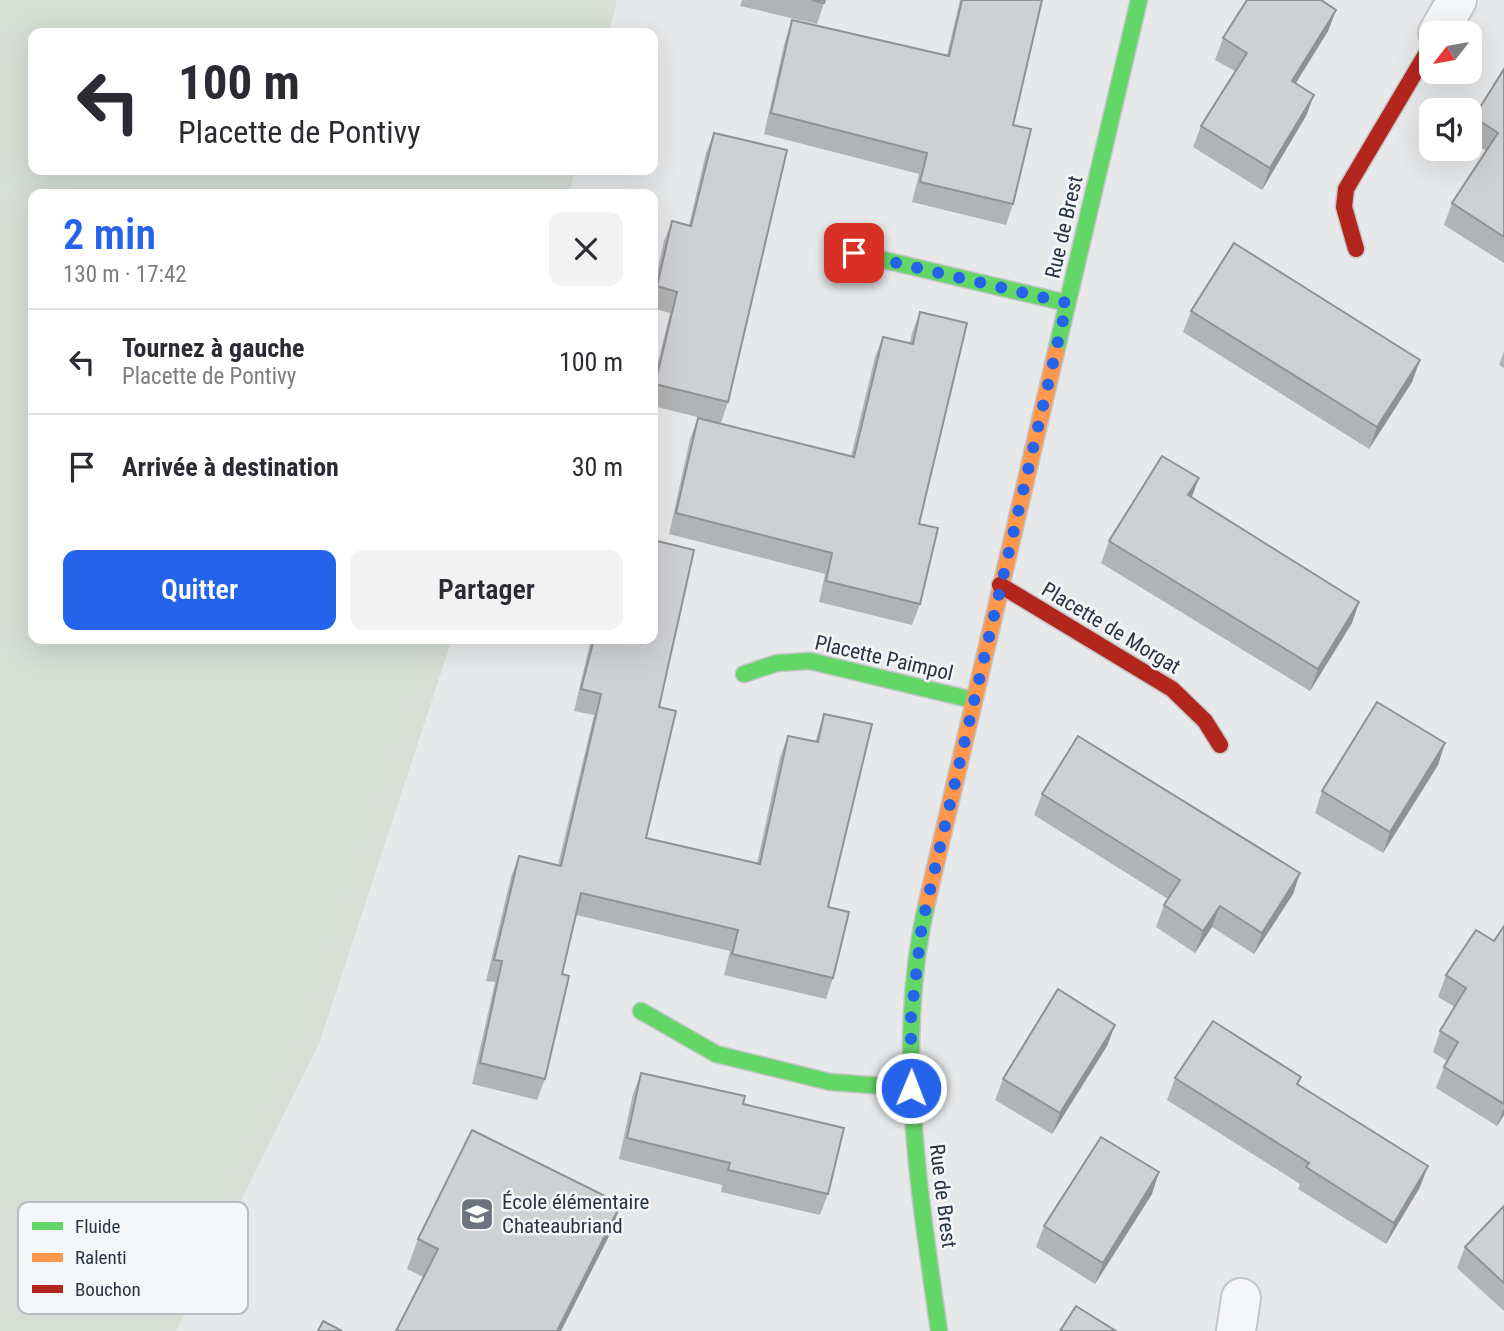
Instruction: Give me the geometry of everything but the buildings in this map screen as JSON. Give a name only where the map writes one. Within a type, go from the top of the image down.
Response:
[{"type":"street","name":"Rue de Brest","points":[[939,1331],[914,1147],[911,1088],[911,1018],[922,924],[1139,0]]},
{"type":"street","points":[[1445,21],[1457,0]]},
{"type":"street","points":[[1356,249],[1344,207],[1346,189],[1419,66]]},
{"type":"street","points":[[854,253],[1067,303]]},
{"type":"street","name":"Placette de Morgat","points":[[1000,585],[1172,689],[1205,721],[1220,745]]},
{"type":"street","name":"Placette Paimpol","points":[[744,674],[777,663],[810,661],[974,700]]},
{"type":"street","points":[[641,1011],[716,1054],[830,1082],[911,1088]]},
{"type":"shaded area","points":[[0,0],[617,0],[610,28],[28,28],[28,175],[574,175],[570,189],[28,189],[28,644],[450,644],[319,1044],[240,1202],[18,1202],[18,1314],[184,1314],[176,1331],[0,1331]]},
{"type":"traffic: fast","points":[[1056,352],[1139,0]]},
{"type":"traffic: fast","points":[[854,253],[1067,303]]},
{"type":"traffic: fast","points":[[744,674],[777,663],[810,661],[973,700]]},
{"type":"traffic: fast","points":[[927,902],[917,955],[911,1063],[918,1170],[939,1331]]},
{"type":"traffic: fast","points":[[641,1011],[716,1054],[830,1082],[911,1088]]},
{"type":"traffic: slow","points":[[927,902],[1056,352]]},
{"type":"traffic: jam","points":[[1356,249],[1344,207],[1346,189],[1419,66]]},
{"type":"traffic: jam","points":[[1000,585],[1172,689],[1205,721],[1220,745]]},
{"type":"place","name":"École élémentaire Chateaubriand","points":[[477,1214]]},
{"type":"route","points":[[854,253],[1067,303],[922,924],[911,1018],[911,1088]]}]
